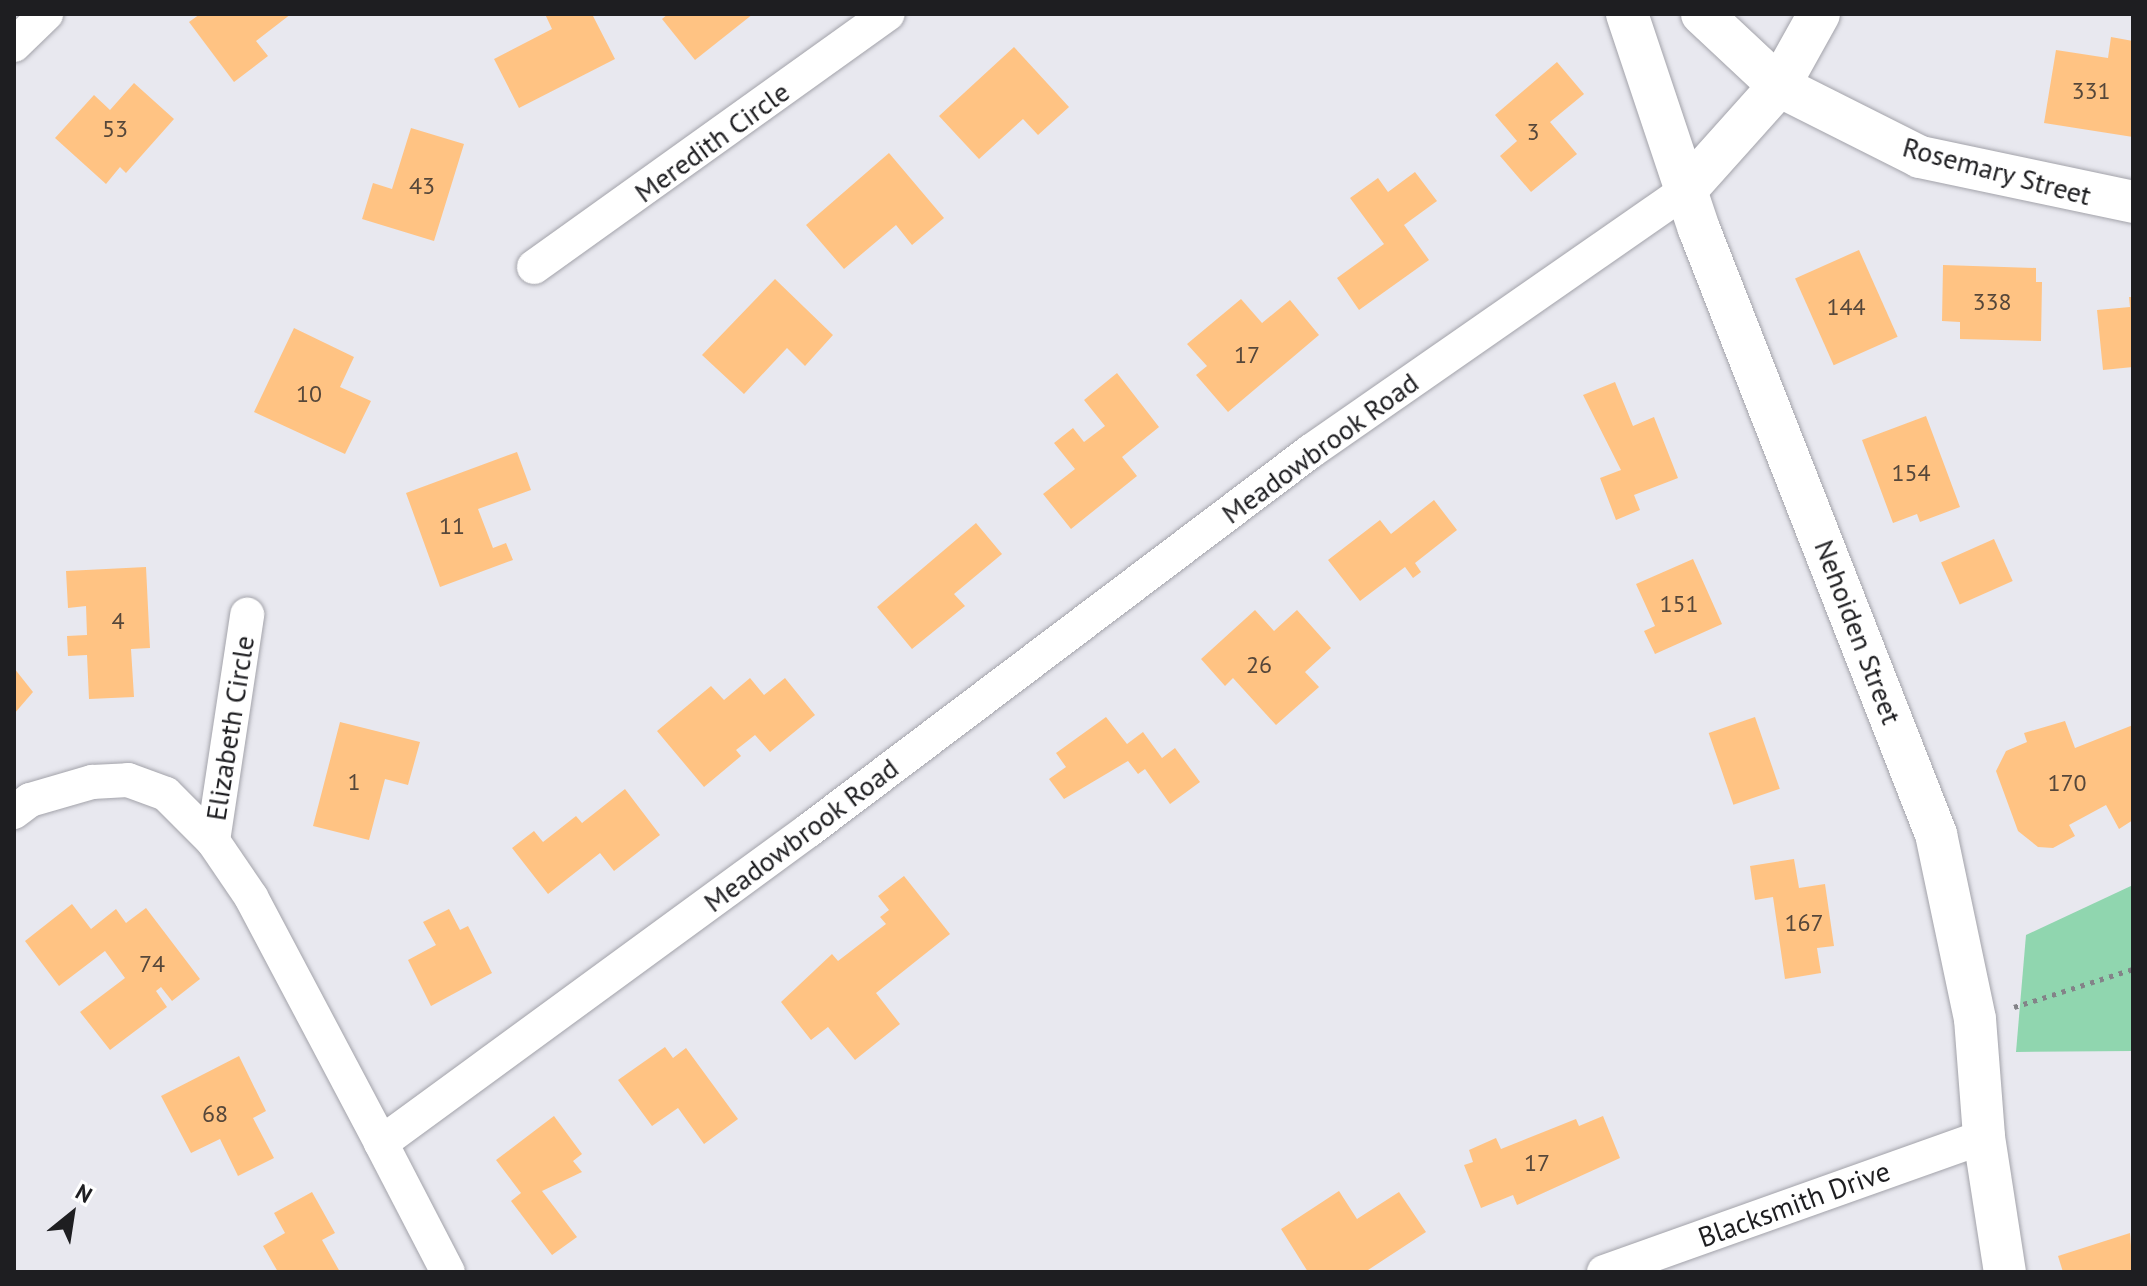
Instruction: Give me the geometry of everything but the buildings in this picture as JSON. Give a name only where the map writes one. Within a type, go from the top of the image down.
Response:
[{"type":"street","points":[[14,45],[46,14]]},
{"type":"street","name":"Meredith Circle","points":[[534,267],[888,14]]},
{"type":"street","name":"Nehoiden Street","points":[[1627,14],[1685,191],[1936,834],[1975,1019],[1984,1137],[2005,1272]]},
{"type":"street","name":"Rosemary Street","points":[[1702,14],[1779,86],[1920,157],[2133,202]]},
{"type":"street","points":[[1685,191],[1779,86],[1819,14]]},
{"type":"street","name":"Meadowbrook Road","points":[[381,1143],[809,830],[1311,451],[1685,191]]},
{"type":"street","name":"Elizabeth Circle","points":[[213,841],[247,615]]},
{"type":"street","points":[[14,812],[30,800],[92,782],[128,780],[166,794],[213,841],[251,897],[448,1272]]},
{"type":"street","name":"Blacksmith Drive","points":[[1604,1272],[1984,1137]]},
{"type":"path","points":[[1975,1019],[2133,969]]},
{"type":"green space","points":[[2133,885],[2133,1051],[2016,1052],[2026,935]]}]
